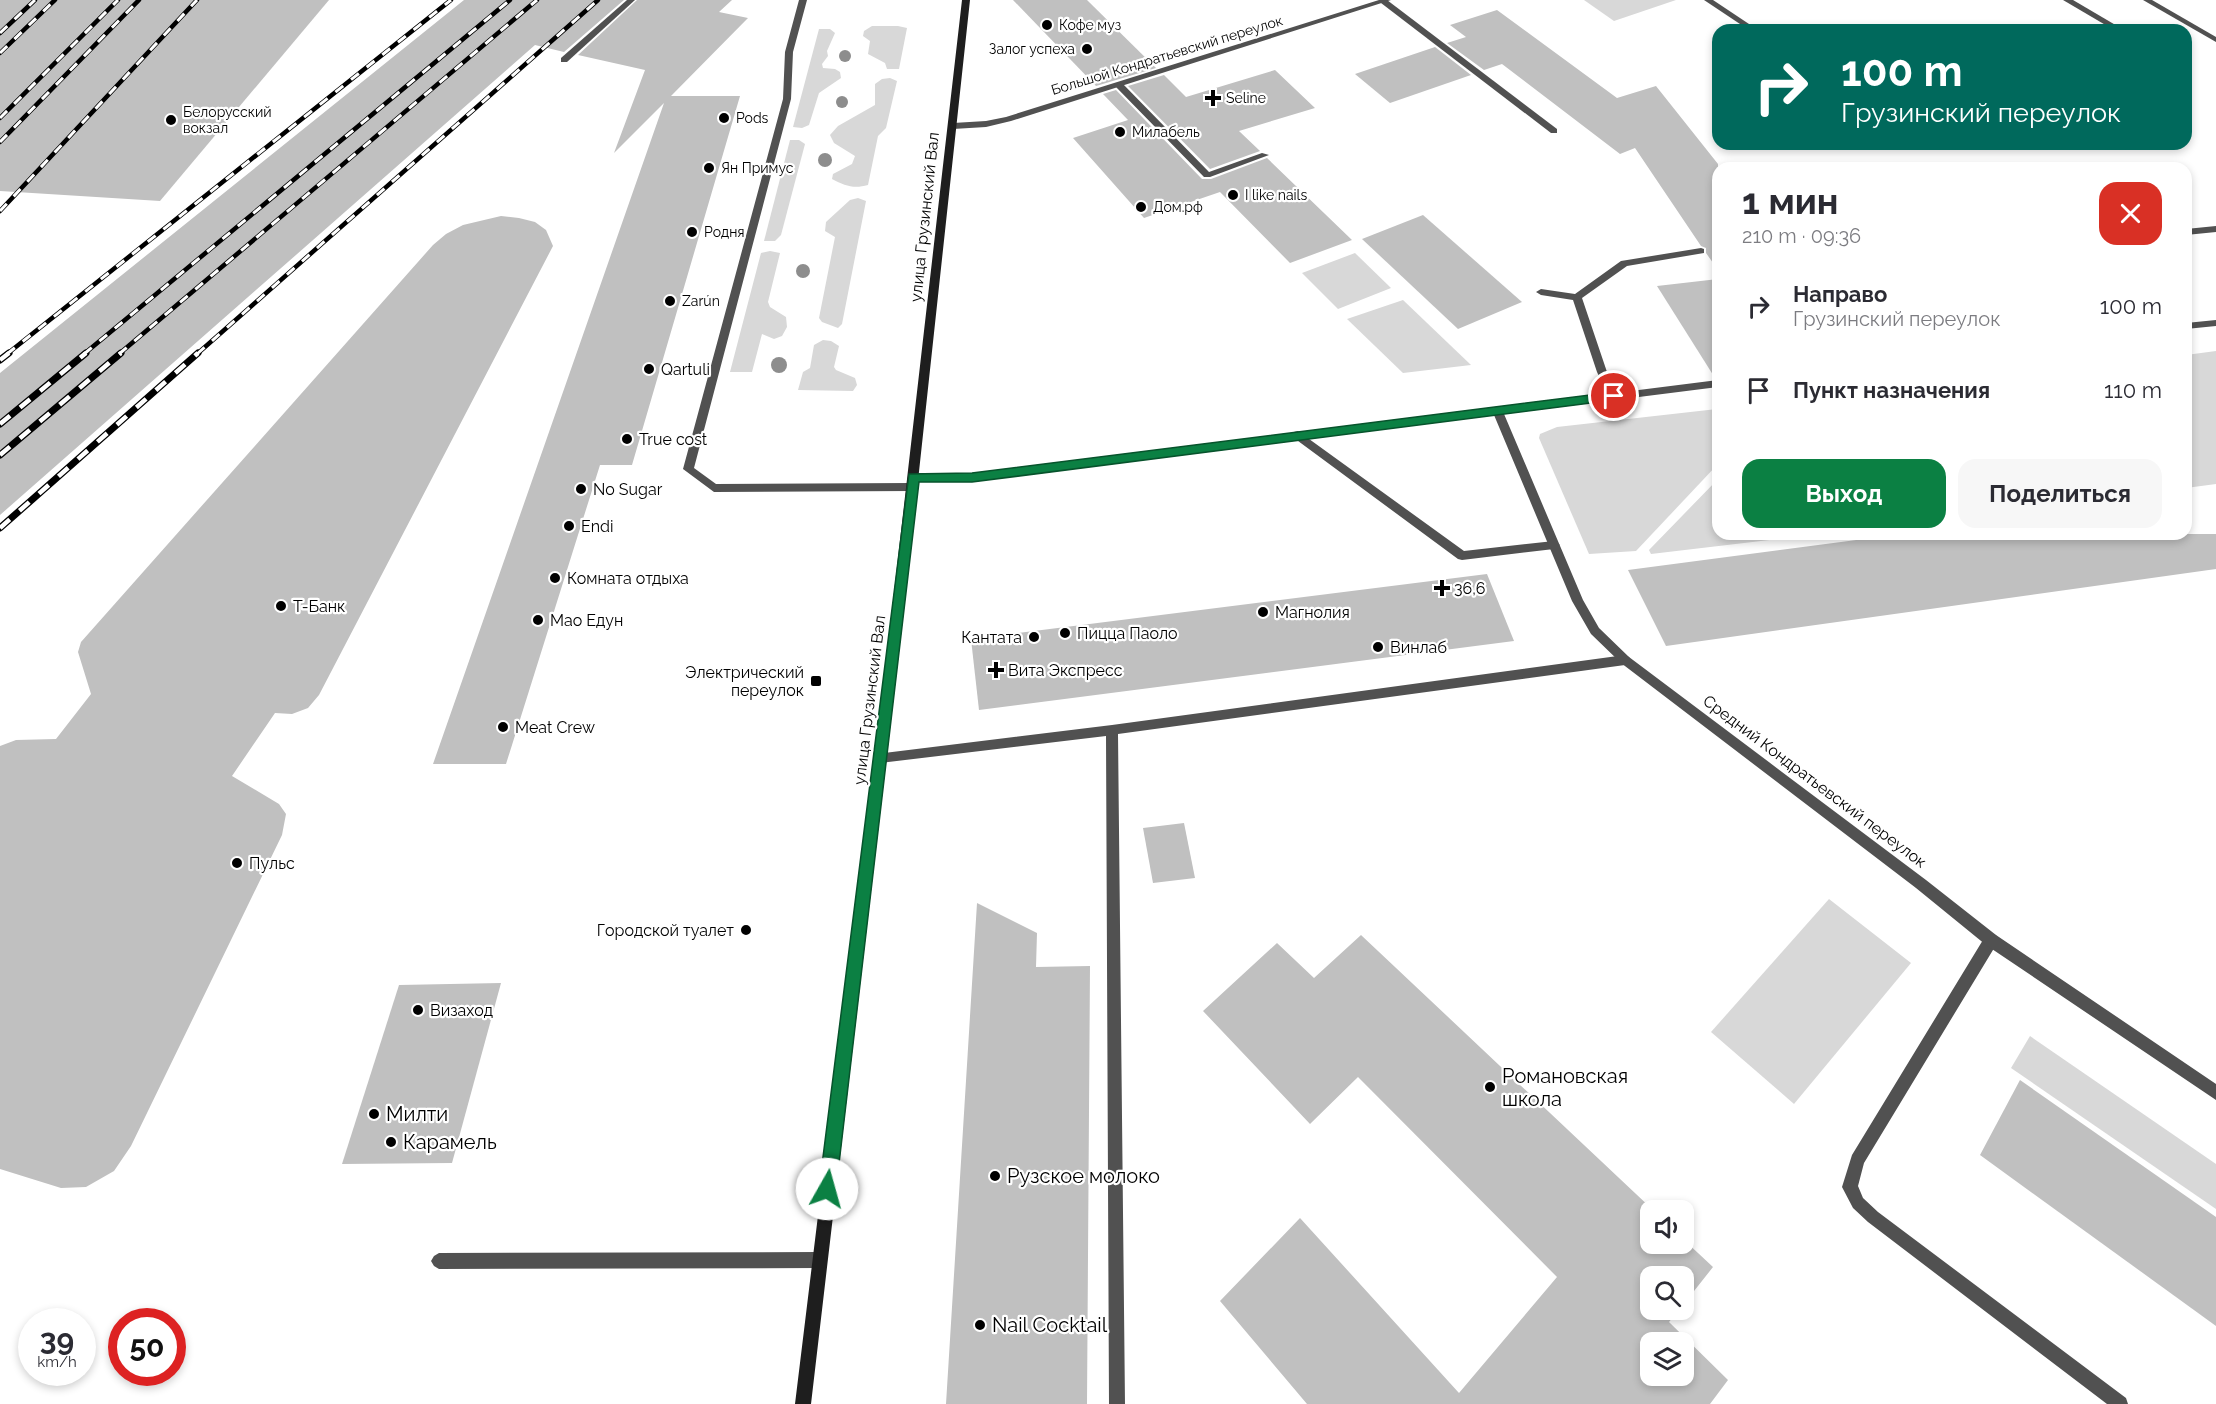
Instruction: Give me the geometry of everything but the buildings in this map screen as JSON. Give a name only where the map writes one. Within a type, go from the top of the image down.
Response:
[{"type":"main road","name":"улица Грузинский Вал","points":[[803,1404],[913,482],[966,0]]},
{"type":"street","points":[[564,60],[631,0]]},
{"type":"street","points":[[803,0],[789,52],[787,99],[688,469],[714,488],[972,478],[1712,384]]},
{"type":"street","points":[[1708,0],[1745,24]]},
{"type":"street","points":[[2067,0],[2109,24]]},
{"type":"street","points":[[2147,0],[2188,24]]},
{"type":"street","points":[[1386,1],[1554,131]]},
{"type":"street","name":"Большой Кондратьевский переулок","points":[[952,126],[986,124],[1008,119],[1386,1]]},
{"type":"street","points":[[2192,26],[2216,40]]},
{"type":"street","points":[[1119,84],[1206,175],[1265,154]]},
{"type":"street","points":[[2192,231],[2211,229],[2216,239]]},
{"type":"street","points":[[1541,292],[1577,297],[1624,263],[1701,251]]},
{"type":"street","points":[[1577,297],[1602,372],[1614,396]]},
{"type":"street","points":[[2192,325],[2216,323]]},
{"type":"street","name":"Средний Кондратьевский переулок","points":[[1497,410],[1578,601],[1595,631],[1625,660],[1912,877],[1991,940],[2216,1093]]},
{"type":"street","points":[[1298,435],[1462,556],[1554,545]]},
{"type":"street","points":[[880,758],[1112,730],[1625,660]]},
{"type":"street","points":[[1112,730],[1117,1404]]},
{"type":"street","points":[[1991,940],[1857,1160],[1850,1188],[1858,1203],[1873,1217],[2120,1404]]},
{"type":"street","points":[[439,1261],[819,1260]]},
{"type":"shaded area","points":[[1584,0],[1676,0],[1614,21]]},
{"type":"shaded area","points":[[872,26],[907,28],[899,69],[887,69],[885,63],[868,54],[870,41],[863,36],[864,31]]},
{"type":"shaded area","points":[[819,29],[830,29],[835,33],[827,51],[828,56],[822,64],[823,68],[840,72],[841,78],[819,93],[809,125],[802,128],[793,127]]},
{"type":"shaded area","points":[[890,78],[897,81],[886,128],[878,136],[868,185],[850,186],[832,179],[833,174],[852,164],[855,156],[834,143],[830,135],[838,126],[875,105],[875,84],[882,79]]},
{"type":"shaded area","points":[[790,140],[799,140],[805,144],[781,235],[775,241],[764,241]]},
{"type":"shaded area","points":[[858,198],[866,201],[842,324],[838,328],[822,322],[819,318],[835,237],[825,231],[826,222],[850,200]]},
{"type":"shaded area","points":[[770,251],[780,253],[768,302],[770,307],[786,317],[787,327],[782,336],[774,339],[762,334],[752,372],[730,372],[761,253]]},
{"type":"shaded area","points":[[1355,253],[1391,288],[1338,309],[1302,273]]},
{"type":"shaded area","points":[[1403,300],[1471,365],[1403,373],[1347,319]]},
{"type":"shaded area","points":[[823,340],[831,341],[839,346],[834,367],[855,378],[857,385],[853,391],[798,390],[803,372],[810,368],[814,345]]},
{"type":"shaded area","points":[[2216,351],[2216,484],[2192,487],[2192,354]]},
{"type":"shaded area","points":[[1712,410],[1712,470],[1636,551],[1589,554],[1539,438],[1540,434],[1557,427]]},
{"type":"shaded area","points":[[1712,485],[1712,540],[1770,540],[1651,554],[1649,550]]},
{"type":"shaded area","points":[[1829,899],[1911,963],[1794,1104],[1711,1032]]},
{"type":"shaded area","points":[[2030,1036],[2216,1164],[2216,1209],[2011,1068]]},
{"type":"railway","points":[[0,33],[35,0]]},
{"type":"railway","points":[[0,53],[55,0]]},
{"type":"railway","points":[[0,118],[118,0]]},
{"type":"railway","points":[[0,142],[139,0]]},
{"type":"railway","points":[[0,211],[197,0]]},
{"type":"railway","points":[[7,354],[451,0]]},
{"type":"railway","points":[[84,354],[510,0]]},
{"type":"railway","points":[[119,354],[537,0]]},
{"type":"railway","points":[[197,354],[598,0]]},
{"type":"railway","points":[[0,360],[9,353]]},
{"type":"railway","points":[[0,424],[86,353]]},
{"type":"railway","points":[[0,455],[121,353]]},
{"type":"railway","points":[[0,528],[198,353]]},
{"type":"place","name":"Кофе муз","points":[[1047,25]]},
{"type":"place","name":"Залог успеха","points":[[1087,49]]},
{"type":"place","name":"Seline","points":[[1213,98]]},
{"type":"place","name":"Pods","points":[[724,118]]},
{"type":"place","name":"Белорусский вокзал","points":[[171,120]]},
{"type":"place","name":"Милабель","points":[[1120,132]]},
{"type":"place","name":"Ян Примус","points":[[709,168]]},
{"type":"place","name":"I like nails","points":[[1233,195]]},
{"type":"place","name":"Дом.рф","points":[[1141,207]]},
{"type":"place","name":"Родня","points":[[692,232]]},
{"type":"place","name":"Zarún","points":[[670,301]]},
{"type":"place","name":"Qartuli","points":[[649,369]]},
{"type":"place","name":"True cost","points":[[627,439]]},
{"type":"place","name":"No Sugar","points":[[581,489]]},
{"type":"place","name":"Endi","points":[[569,526]]},
{"type":"place","name":"Комната отдыха","points":[[555,578]]},
{"type":"place","name":"36,6","points":[[1442,588]]},
{"type":"place","name":"Т-Банк","points":[[281,606]]},
{"type":"place","name":"Магнолия","points":[[1263,612]]},
{"type":"place","name":"Мао Едун","points":[[538,620]]},
{"type":"place","name":"Пицца Паоло","points":[[1065,633]]},
{"type":"place","name":"Кантата","points":[[1034,637]]},
{"type":"place","name":"Винлаб","points":[[1378,647]]},
{"type":"place","name":"Вита Экспресс","points":[[996,670]]},
{"type":"place","name":"Электрический переулок","points":[[816,681]]},
{"type":"place","name":"Meat Crew","points":[[503,727]]},
{"type":"place","name":"Пульс","points":[[237,863]]},
{"type":"place","name":"Городской туалет","points":[[746,930]]},
{"type":"place","name":"Визаход","points":[[418,1010]]},
{"type":"place","name":"Романовская школа","points":[[1490,1087]]},
{"type":"place","name":"Милти","points":[[374,1114]]},
{"type":"place","name":"Карамель","points":[[391,1142]]},
{"type":"place","name":"Рузское молоко","points":[[995,1176]]},
{"type":"place","name":"Nail Cocktail","points":[[980,1325]]},
{"type":"route","points":[[827,1189],[913,477],[972,478],[1614,396]]}]
